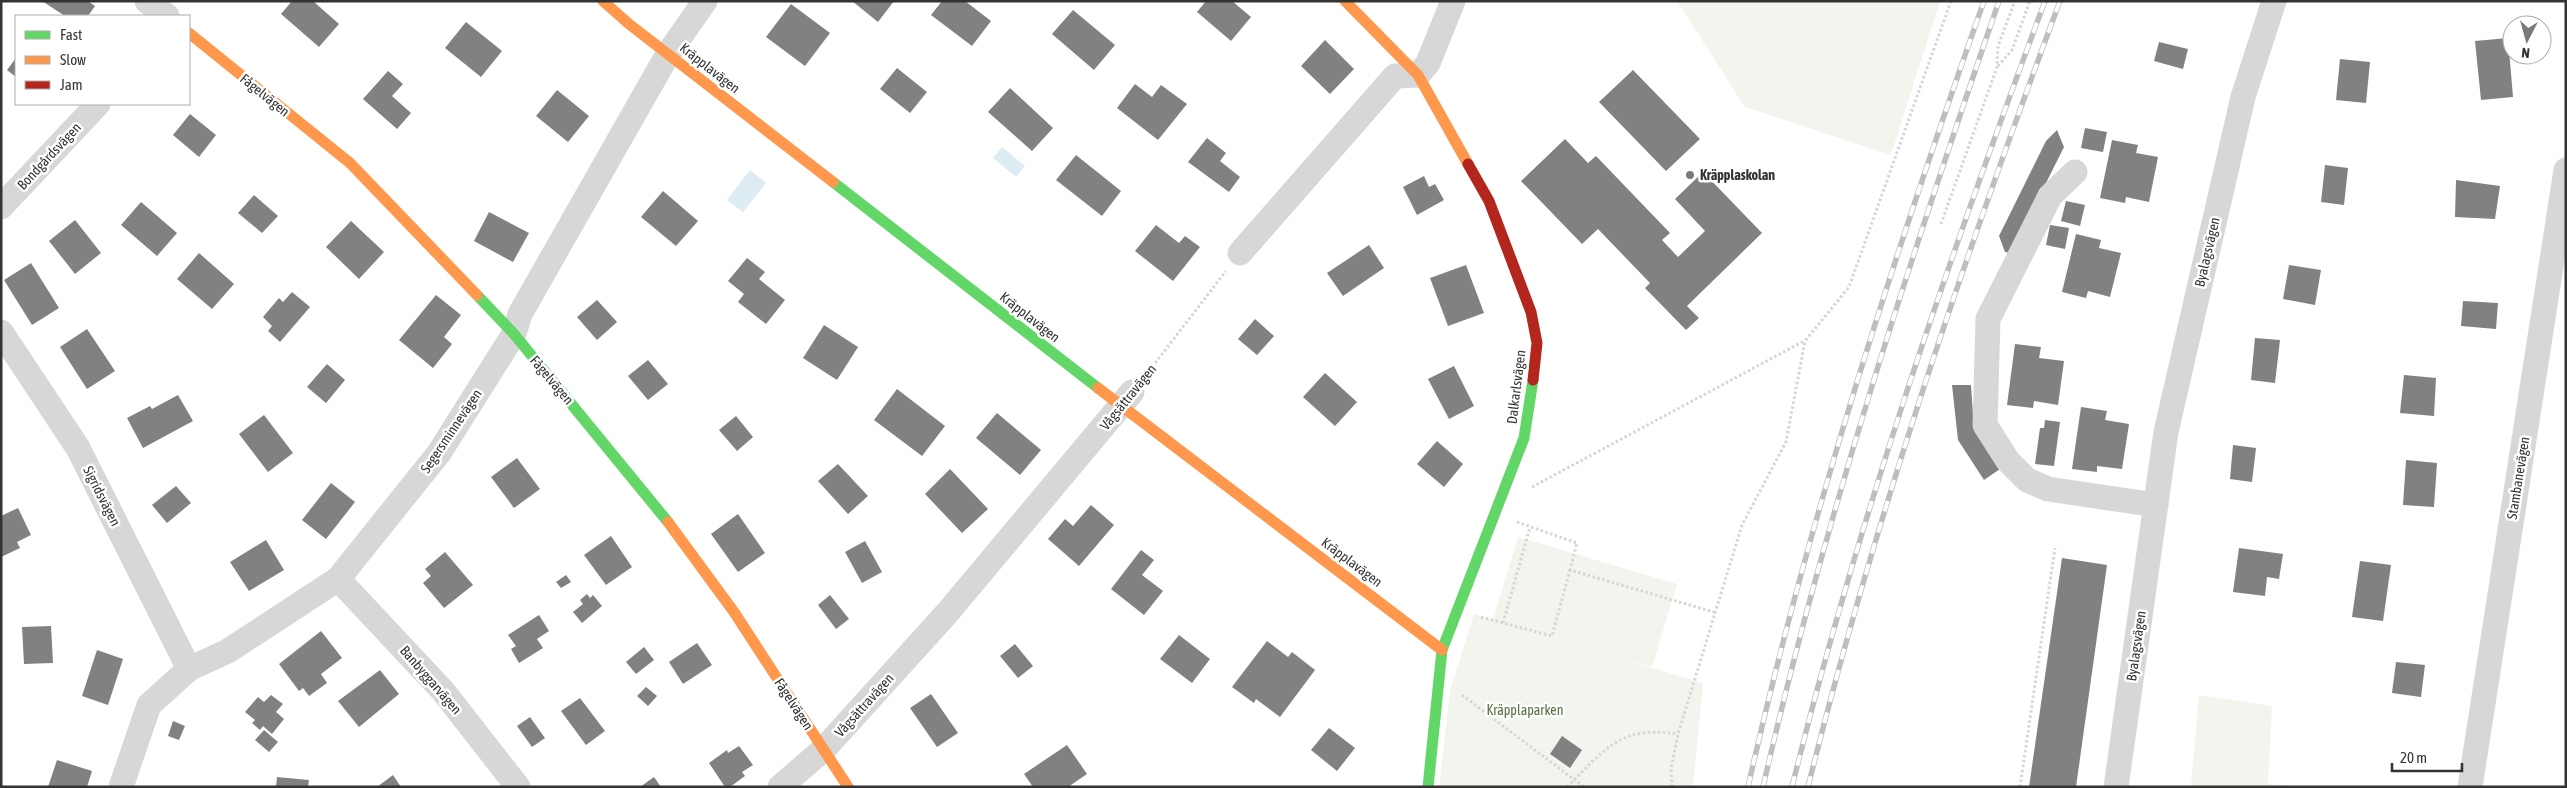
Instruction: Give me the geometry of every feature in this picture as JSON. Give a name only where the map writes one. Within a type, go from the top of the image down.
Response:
[{"type":"street","points":[[147,1],[166,15]]},
{"type":"street","name":"Kräpplavägen","points":[[603,1],[668,54],[1127,399],[1442,650]]},
{"type":"street","name":"Segersminnevägen","points":[[121,787],[149,705],[188,669],[228,651],[338,579],[439,453],[514,334],[520,314],[668,54],[705,1]]},
{"type":"street","name":"Dalkarlsvägen","points":[[1345,1],[1418,75],[1489,201],[1531,312],[1537,343],[1524,438],[1500,505],[1442,650],[1428,787]]},
{"type":"street","points":[[1240,253],[1396,76],[1418,75],[1428,63],[1453,1]]},
{"type":"street","name":"Byalagsvägen","points":[[2116,787],[2166,432],[2239,116],[2274,1]]},
{"type":"street","name":"Fågelvägen","points":[[190,34],[350,163],[514,334],[652,501],[734,612],[848,787]]},
{"type":"street","name":"Bondgårdsvägen","points":[[1,207],[97,105]]},
{"type":"street","name":"Stambanevägen","points":[[2470,787],[2566,170]]},
{"type":"street","points":[[2075,172],[2050,196],[1988,319],[1985,425],[2008,461],[2027,480],[2048,489],[2156,505]]},
{"type":"street","name":"Sigridsvägen","points":[[1,332],[78,448],[188,669]]},
{"type":"street","name":"Vågsättravägen","points":[[780,787],[824,749],[948,612],[1127,399]]},
{"type":"street","name":"Banbyggarvägen","points":[[338,579],[443,692],[518,787]]},
{"type":"path","points":[[1500,505],[1805,340],[1849,287],[1950,1]]},
{"type":"path","points":[[1941,224],[1997,67],[1998,46],[2015,1]]},
{"type":"path","points":[[1997,67],[2012,50],[2030,1]]},
{"type":"path","name":"Vågsättravägen","points":[[1127,399],[1240,253]]},
{"type":"path","points":[[1672,787],[1671,769],[1678,734],[1717,613],[1742,525],[1786,442],[1805,340]]},
{"type":"path","points":[[1478,616],[1552,636],[1577,543],[1514,521]]},
{"type":"path","points":[[1503,623],[1530,527]]},
{"type":"path","points":[[2020,787],[2055,548]]},
{"type":"path","points":[[1570,570],[1717,613]]},
{"type":"path","points":[[1439,679],[1584,787]]},
{"type":"path","points":[[1567,787],[1607,746],[1635,734],[1654,730],[1678,734]]},
{"type":"green space","points":[[1677,1],[1940,1],[1891,155],[1745,107]]},
{"type":"green space","name":"Kräpplaparken","points":[[1518,537],[1677,584],[1652,667],[1602,653],[1703,683],[1693,787],[1439,787],[1450,691],[1474,614],[1493,620]]},
{"type":"green space","points":[[2199,695],[2272,706],[2268,783],[2292,787],[2191,787]]},
{"type":"shaded area","points":[[1002,147],[1025,166],[1016,177],[993,158]]},
{"type":"shaded area","points":[[750,170],[766,183],[743,212],[727,200]]},
{"type":"building","points":[[42,1],[88,1],[95,6],[89,15],[63,15]]},
{"type":"building","points":[[292,1],[313,1],[339,24],[319,47],[281,14]]},
{"type":"building","points":[[852,1],[894,1],[878,22]]},
{"type":"building","points":[[942,1],[965,1],[991,21],[972,46],[931,15]]},
{"type":"building","points":[[1206,1],[1232,1],[1251,17],[1231,41],[1197,12]]},
{"type":"building","points":[[791,4],[830,33],[805,66],[766,37]]},
{"type":"building","points":[[1073,10],[1115,45],[1094,70],[1052,34]]},
{"type":"building","points":[[466,22],[502,51],[481,77],[445,48]]},
{"type":"building","points":[[2502,39],[2502,65],[2510,65],[2513,97],[2481,100],[2475,41]]},
{"type":"building","points":[[1325,40],[1354,69],[1330,94],[1301,66]]},
{"type":"building","points":[[2159,42],[2188,49],[2183,69],[2154,61]]},
{"type":"building","points":[[15,59],[15,76],[7,70]]},
{"type":"building","points":[[2340,59],[2370,62],[2366,103],[2336,100]]},
{"type":"building","points":[[897,68],[927,92],[910,113],[880,89]]},
{"type":"building","points":[[1633,70],[1700,139],[1666,171],[1599,102]]},
{"type":"building","points":[[388,71],[403,84],[392,96],[411,113],[397,129],[363,99]]},
{"type":"building","points":[[1135,84],[1152,97],[1161,85],[1187,104],[1158,140],[1117,108]]},
{"type":"building","points":[[1010,88],[1053,128],[1032,151],[988,112]]},
{"type":"building","points":[[557,90],[589,116],[568,142],[536,116]]},
{"type":"building","points":[[190,114],[216,135],[199,157],[173,135]]},
{"type":"building","points":[[2085,128],[2107,132],[2103,152],[2081,148]]},
{"type":"building","points":[[2057,130],[2064,147],[2011,253],[2005,252],[1999,236],[2046,141]]},
{"type":"building","points":[[1207,138],[1226,153],[1220,161],[1240,177],[1229,192],[1188,162]]},
{"type":"building","points":[[1565,139],[1588,163],[1596,156],[1670,233],[1662,240],[1678,257],[1705,231],[1675,199],[1703,172],[1762,233],[1687,306],[1699,318],[1686,330],[1645,288],[1650,283],[1598,229],[1582,244],[1521,181]]},
{"type":"building","points":[[2112,140],[2138,145],[2136,153],[2158,157],[2149,202],[2126,197],[2125,203],[2100,198]]},
{"type":"building","points":[[1076,155],[1121,191],[1102,216],[1056,180]]},
{"type":"building","points":[[2325,165],[2348,168],[2344,205],[2321,202]]},
{"type":"building","points":[[1424,176],[1429,187],[1435,184],[1444,200],[1417,215],[1403,187]]},
{"type":"building","points":[[2456,180],[2500,186],[2495,219],[2455,217]]},
{"type":"building","points":[[663,191],[698,221],[676,246],[641,217]]},
{"type":"building","points":[[254,195],[278,216],[262,233],[238,213]]},
{"type":"building","points":[[2066,201],[2085,205],[2080,226],[2061,221]]},
{"type":"building","points":[[141,202],[177,233],[157,256],[121,225]]},
{"type":"building","points":[[489,212],[529,233],[513,262],[474,241]]},
{"type":"building","points":[[75,220],[101,253],[75,274],[49,241]]},
{"type":"building","points":[[351,221],[384,252],[359,279],[326,247]]},
{"type":"building","points":[[1156,225],[1179,243],[1185,236],[1200,247],[1173,281],[1135,251]]},
{"type":"building","points":[[2050,225],[2069,228],[2065,249],[2046,245]]},
{"type":"building","points":[[2076,234],[2101,240],[2099,248],[2121,253],[2110,297],[2088,291],[2086,298],[2062,292]]},
{"type":"building","points":[[1369,245],[1384,268],[1343,296],[1327,273]]},
{"type":"building","points":[[199,253],[234,284],[212,309],[177,279]]},
{"type":"building","points":[[747,258],[765,272],[759,279],[785,300],[766,324],[738,302],[744,294],[728,281]]},
{"type":"building","points":[[31,263],[59,308],[32,325],[4,280]]},
{"type":"building","points":[[1466,265],[1484,313],[1448,326],[1430,278]]},
{"type":"building","points":[[2289,265],[2321,270],[2315,305],[2283,299]]},
{"type":"building","points":[[292,292],[310,307],[280,342],[268,331],[272,326],[263,317],[279,298],[283,302]]},
{"type":"building","points":[[436,295],[461,315],[444,337],[452,344],[433,368],[399,340]]},
{"type":"building","points":[[597,300],[617,322],[597,340],[577,317]]},
{"type":"building","points":[[2463,301],[2498,303],[2496,329],[2461,326]]},
{"type":"building","points":[[1255,319],[1274,336],[1257,355],[1238,339]]},
{"type":"building","points":[[824,325],[858,347],[837,380],[803,358]]},
{"type":"building","points":[[87,329],[115,371],[87,389],[60,347]]},
{"type":"building","points":[[2255,338],[2280,340],[2275,383],[2251,380]]},
{"type":"building","points":[[2015,344],[2041,347],[2039,358],[2064,361],[2058,405],[2034,401],[2033,408],[2007,405]]},
{"type":"building","points":[[648,360],[668,384],[648,400],[628,376]]},
{"type":"building","points":[[327,364],[345,380],[326,403],[307,387]]},
{"type":"building","points":[[1454,366],[1474,406],[1449,419],[1428,379]]},
{"type":"building","points":[[1325,373],[1357,402],[1335,426],[1303,397]]},
{"type":"building","points":[[2404,375],[2436,378],[2434,416],[2400,413]]},
{"type":"building","points":[[1952,385],[1971,385],[1974,430],[2000,469],[1984,480],[1958,440]]},
{"type":"building","points":[[897,389],[945,426],[922,456],[874,420]]},
{"type":"building","points":[[178,395],[193,421],[143,448],[127,418],[150,406],[152,409]]},
{"type":"building","points":[[2081,407],[2107,411],[2105,420],[2129,424],[2122,469],[2097,466],[2097,472],[2072,469]]},
{"type":"building","points":[[997,413],[1041,450],[1020,475],[976,438]]},
{"type":"building","points":[[264,415],[293,453],[268,472],[239,434]]},
{"type":"building","points":[[736,416],[753,437],[737,451],[719,430]]},
{"type":"building","points":[[2045,420],[2060,422],[2054,466],[2035,464],[2040,428],[2044,428]]},
{"type":"building","points":[[1437,441],[1463,464],[1444,487],[1417,464]]},
{"type":"building","points":[[2233,445],[2256,448],[2252,482],[2230,479]]},
{"type":"building","points":[[517,458],[540,489],[514,508],[491,477]]},
{"type":"building","points":[[2406,460],[2437,463],[2434,507],[2403,505]]},
{"type":"building","points":[[838,464],[868,496],[848,514],[818,481]]},
{"type":"building","points":[[950,469],[988,509],[962,533],[925,494]]},
{"type":"building","points":[[331,483],[355,502],[326,539],[302,520]]},
{"type":"building","points":[[176,486],[191,503],[167,523],[152,505]]},
{"type":"building","points":[[1091,505],[1114,525],[1079,566],[1048,539],[1065,519],[1073,526]]},
{"type":"building","points":[[18,508],[31,535],[17,542],[20,548],[1,557],[1,516]]},
{"type":"building","points":[[738,514],[765,553],[738,572],[711,534]]},
{"type":"building","points":[[611,536],[632,567],[606,585],[584,555]]},
{"type":"building","points":[[266,540],[284,570],[249,591],[230,562]]},
{"type":"building","points":[[865,541],[882,572],[862,583],[845,552]]},
{"type":"building","points":[[2239,548],[2283,554],[2279,579],[2267,577],[2265,596],[2233,592]]},
{"type":"building","points":[[1141,550],[1154,560],[1142,575],[1163,591],[1144,615],[1111,589]]},
{"type":"building","points":[[445,552],[473,585],[444,608],[423,583],[431,576],[425,569]]},
{"type":"building","points":[[2062,558],[2107,565],[2076,787],[2029,787]]},
{"type":"building","points":[[2360,561],[2391,565],[2383,621],[2352,617]]},
{"type":"building","points":[[566,575],[571,582],[561,588],[556,582]]},
{"type":"building","points":[[587,594],[590,598],[593,595],[602,606],[582,623],[573,612],[583,604],[580,600]]},
{"type":"building","points":[[830,595],[849,619],[836,629],[818,605]]},
{"type":"building","points":[[539,615],[549,631],[537,639],[543,648],[519,663],[511,649],[516,646],[508,635]]},
{"type":"building","points":[[51,626],[53,663],[24,664],[22,627]]},
{"type":"building","points":[[321,631],[342,658],[321,674],[327,683],[309,696],[303,688],[299,691],[279,664]]},
{"type":"building","points":[[1179,635],[1210,659],[1192,683],[1160,659]]},
{"type":"building","points":[[1267,641],[1288,657],[1292,652],[1315,670],[1280,717],[1256,699],[1254,703],[1232,687]]},
{"type":"building","points":[[697,643],[712,665],[683,684],[669,662]]},
{"type":"building","points":[[1015,644],[1033,666],[1018,678],[1000,656]]},
{"type":"building","points":[[644,647],[654,660],[636,674],[626,662]]},
{"type":"building","points":[[97,650],[123,659],[108,705],[82,696]]},
{"type":"building","points":[[2396,662],[2425,665],[2421,697],[2392,693]]},
{"type":"building","points":[[380,670],[399,694],[359,727],[338,701]]},
{"type":"building","points":[[646,687],[657,696],[648,706],[637,696]]},
{"type":"building","points":[[931,694],[958,733],[937,747],[910,708]]},
{"type":"building","points":[[271,695],[283,704],[276,712],[284,719],[272,734],[263,726],[260,730],[252,723],[255,720],[245,712],[258,697],[264,702]]},
{"type":"building","points":[[580,698],[605,731],[586,745],[561,711]]},
{"type":"building","points":[[530,717],[545,738],[532,747],[517,726]]},
{"type":"building","points":[[173,721],[185,726],[179,740],[168,736]]},
{"type":"building","points":[[1329,728],[1355,748],[1337,771],[1311,750]]},
{"type":"building","points":[[264,730],[278,742],[269,752],[255,740]]},
{"type":"building","points":[[1562,736],[1582,750],[1570,768],[1550,754]]},
{"type":"building","points":[[1067,745],[1087,774],[1068,787],[1033,787],[1024,774]]},
{"type":"building","points":[[739,746],[753,765],[742,772],[745,776],[730,787],[725,787],[709,763],[727,750],[728,753]]},
{"type":"building","points":[[57,760],[92,771],[87,787],[48,787]]},
{"type":"building","points":[[393,775],[401,787],[377,787]]},
{"type":"building","points":[[277,777],[309,780],[308,787],[276,787]]},
{"type":"building","points":[[654,777],[661,787],[640,787]]},
{"type":"railway","points":[[1748,787],[1797,588],[1854,391],[1917,195],[1984,1]]},
{"type":"railway","points":[[1763,787],[1813,588],[1870,391],[1999,1]]},
{"type":"railway","points":[[1792,787],[1846,587],[1907,390],[1974,195],[2045,1]]},
{"type":"railway","points":[[1808,787],[1834,687],[1891,489],[1955,293],[2060,1]]},
{"type":"traffic: fast","points":[[833,182],[1098,388]]},
{"type":"traffic: fast","points":[[477,295],[514,334],[668,522]]},
{"type":"traffic: fast","points":[[1428,787],[1442,650],[1524,438],[1533,380]]},
{"type":"traffic: slow","points":[[603,1],[629,24],[833,182]]},
{"type":"traffic: slow","points":[[1345,1],[1418,75],[1468,164]]},
{"type":"traffic: slow","points":[[190,34],[350,163],[477,295]]},
{"type":"traffic: slow","points":[[1098,388],[1442,650]]},
{"type":"traffic: slow","points":[[668,522],[734,612],[848,787]]},
{"type":"traffic: jam","points":[[1468,164],[1489,201],[1531,312],[1537,343],[1533,380]]},
{"type":"place","name":"Kräpplaskolan","points":[[1690,175]]}]
